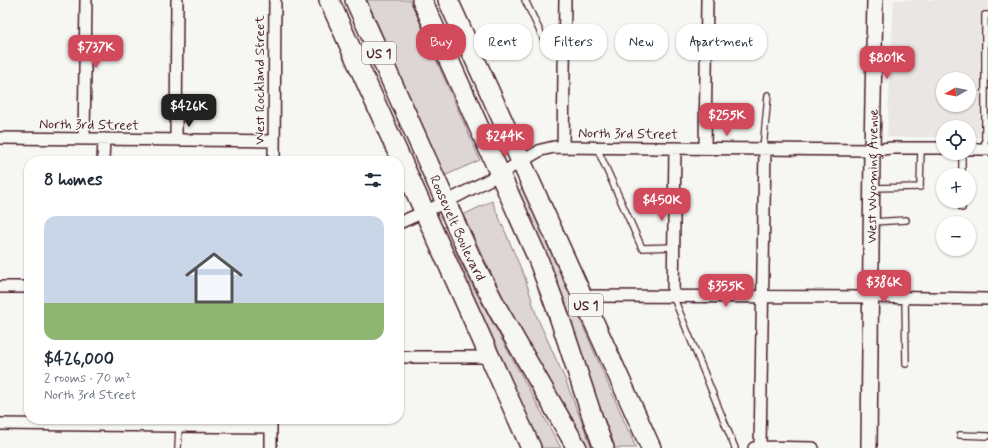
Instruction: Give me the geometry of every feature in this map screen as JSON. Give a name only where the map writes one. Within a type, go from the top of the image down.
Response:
[{"type":"highway","name":"Roosevelt Boulevard","points":[[329,0],[399,156]]},
{"type":"highway","points":[[339,0],[346,38]]},
{"type":"highway","name":"Roosevelt Boulevard","points":[[355,0],[470,256],[487,290],[577,448]]},
{"type":"highway","name":"US 1","points":[[422,0],[548,284],[604,448]]},
{"type":"highway","name":"US 1","points":[[448,0],[651,448]]},
{"type":"highway","name":"Roosevelt Boulevard","points":[[404,167],[531,448]]},
{"type":"street","points":[[84,138],[86,0]]},
{"type":"street","points":[[176,0],[176,140]]},
{"type":"street","name":"West Rockland Street","points":[[274,156],[275,0]]},
{"type":"street","points":[[564,24],[565,0]]},
{"type":"street","points":[[705,148],[707,0]]},
{"type":"street","name":"West Wyoming Avenue","points":[[869,448],[875,0]]},
{"type":"street","points":[[563,147],[564,60]]},
{"type":"street","name":"North 3rd Street","points":[[0,138],[274,141]]},
{"type":"street","points":[[103,156],[104,139]]},
{"type":"street","name":"North 3rd Street","points":[[404,221],[446,202],[548,148],[597,147],[872,150],[892,148],[936,148]]},
{"type":"street","points":[[673,296],[675,148]]},
{"type":"street","points":[[764,149],[762,297],[756,447],[812,448]]},
{"type":"street","points":[[976,149],[987,149]]},
{"type":"street","points":[[0,287],[24,287]]},
{"type":"street","points":[[582,296],[988,299]]},
{"type":"street","points":[[404,357],[490,357]]},
{"type":"street","points":[[0,424],[24,424]]},
{"type":"street","points":[[146,424],[179,426],[240,424]]},
{"type":"street","points":[[271,424],[271,448]]},
{"type":"lane","points":[[525,0],[540,32]]},
{"type":"lane","points":[[987,149],[985,16],[988,16]]},
{"type":"lane","points":[[764,149],[768,95]]},
{"type":"lane","points":[[597,147],[642,248],[674,248]]},
{"type":"lane","points":[[872,188],[920,186],[921,148]]},
{"type":"lane","points":[[872,222],[906,220]]},
{"type":"lane","points":[[673,296],[735,448]]},
{"type":"lane","points":[[905,298],[906,364]]},
{"type":"lane","points":[[178,448],[179,426]]},
{"type":"lane","points":[[960,435],[988,436]]},
{"type":"shaded area","points":[[367,0],[410,0],[420,24],[416,24],[416,60],[436,60],[480,160],[444,176]]},
{"type":"shaded area","points":[[894,0],[988,0],[988,137],[976,137],[976,120],[936,120],[936,137],[887,137]]},
{"type":"shaded area","points":[[523,188],[636,448],[614,448],[580,355],[516,192]]},
{"type":"shaded area","points":[[492,201],[525,278],[537,317],[565,379],[592,448],[585,448],[513,318],[463,215]]},
{"type":"shaded area","points":[[445,226],[465,272],[561,448],[542,448],[439,229]]}]
